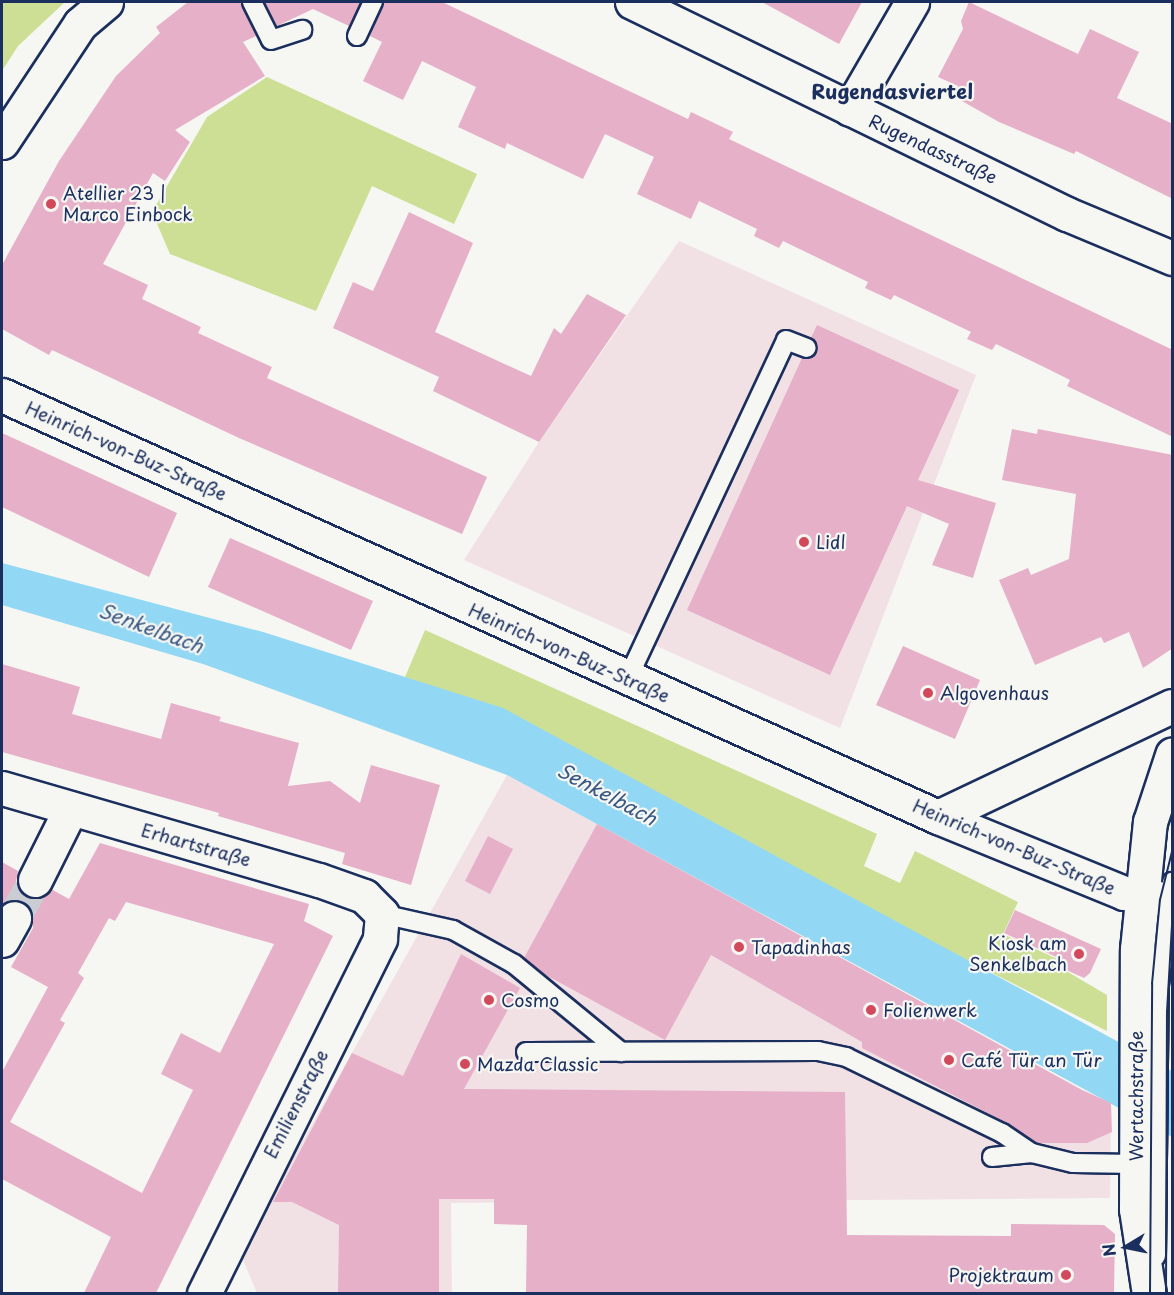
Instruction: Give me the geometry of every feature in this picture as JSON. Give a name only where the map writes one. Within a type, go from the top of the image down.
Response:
[{"type":"street","points":[[2,142],[81,24],[106,2]]},
{"type":"street","name":"Rugendasstraße","points":[[632,2],[1067,214],[1173,258]]},
{"type":"street","points":[[850,109],[912,2]]},
{"type":"street","name":"Heinrich-von-Buz-Straße","points":[[2,395],[627,680],[938,817],[1164,895]]},
{"type":"street","points":[[938,817],[1161,711]]},
{"type":"street","name":"Wertachstraße","points":[[1149,1293],[1138,1240],[1136,1164],[1147,1122],[1146,1055],[1164,895],[1150,822],[1173,755]]},
{"type":"street","name":"Erhartstraße","points":[[2,788],[319,880],[364,896],[382,914]]},
{"type":"street","points":[[35,880],[71,808]]},
{"type":"street","name":"Emilienstraße","points":[[204,1293],[380,939],[382,914]]},
{"type":"lane","points":[[252,2],[271,40],[302,30]]},
{"type":"lane","points":[[357,36],[373,2]]},
{"type":"lane","points":[[627,680],[786,340],[807,348]]},
{"type":"lane","points":[[382,914],[453,930],[514,964],[621,1052]]},
{"type":"lane","points":[[525,1052],[818,1051],[846,1057],[1002,1133],[1032,1153]]},
{"type":"lane","points":[[1147,1122],[1156,1293]]},
{"type":"lane","points":[[992,1157],[1032,1153],[1073,1163],[1136,1164]]},
{"type":"shaded area","points":[[679,241],[976,375],[840,728],[464,560],[539,442]]},
{"type":"shaded area","points":[[507,775],[1082,1090],[1111,1103],[1110,1198],[451,1203],[452,1293],[257,1293],[243,1260],[271,1198]]},
{"type":"green space","points":[[2,2],[65,2],[18,46],[2,71]]},
{"type":"green space","points":[[267,77],[477,174],[454,224],[372,186],[316,311],[170,254],[152,212],[207,117]]},
{"type":"green space","points":[[425,630],[877,834],[864,866],[900,883],[915,851],[1018,902],[1003,934],[1064,962],[1061,968],[1107,995],[1107,1031],[405,677]]},
{"type":"water","name":"Senkelbach","points":[[2,563],[263,632],[503,708],[1172,1071],[1172,1137],[507,775],[203,664],[2,605]]},
{"type":"building","points":[[188,2],[241,2],[256,36],[243,42],[265,76],[175,130],[190,142],[165,181],[153,173],[103,264],[148,285],[142,299],[201,327],[198,333],[272,367],[267,378],[487,477],[462,534],[239,438],[52,350],[49,355],[2,329],[2,265],[59,161],[116,76],[160,33],[156,27]]},
{"type":"building","points":[[264,2],[361,2],[349,26],[313,9],[277,26]]},
{"type":"building","points":[[384,2],[442,2],[688,119],[691,112],[733,132],[729,139],[1173,350],[1173,437],[1067,386],[1070,380],[1046,368],[996,344],[992,350],[967,339],[971,332],[894,295],[891,300],[865,288],[868,282],[783,241],[779,248],[754,236],[757,229],[699,201],[691,219],[637,194],[654,157],[605,134],[583,179],[507,143],[505,149],[458,127],[476,87],[422,61],[403,100],[363,81],[382,42],[370,36]]},
{"type":"building","points":[[762,2],[862,2],[839,44]]},
{"type":"building","points":[[969,2],[1078,54],[1090,29],[1139,52],[1117,98],[1173,124],[1173,199],[1076,151],[1074,154],[999,122],[953,96],[958,86],[938,77],[963,29],[961,21]]},
{"type":"building","points":[[409,212],[473,243],[435,332],[531,376],[554,328],[561,334],[587,294],[626,315],[539,442],[433,391],[439,377],[333,328],[353,282],[373,291]]},
{"type":"building","name":"Lidl","points":[[817,325],[959,390],[918,480],[996,503],[973,578],[932,565],[949,524],[907,506],[830,675],[687,610],[802,358],[809,359],[817,353],[818,346],[811,338]]},
{"type":"building","points":[[1012,429],[1037,434],[1038,429],[1173,455],[1173,648],[1143,668],[1129,632],[1104,643],[1101,637],[1035,665],[999,580],[1028,568],[1031,575],[1069,559],[1076,494],[1002,480]]},
{"type":"building","points":[[2,433],[177,513],[149,577],[2,507]]},
{"type":"building","points":[[230,538],[373,601],[351,650],[208,587]]},
{"type":"building","name":"Algovenhaus","points":[[903,646],[980,680],[955,739],[876,705]]},
{"type":"building","points":[[2,664],[80,687],[72,714],[161,739],[171,703],[221,717],[219,721],[299,743],[288,786],[330,781],[360,803],[371,765],[440,785],[411,885],[342,864],[345,853],[218,816],[219,813],[2,752]]},
{"type":"building","points":[[597,824],[1082,1090],[1111,1103],[1112,1132],[1087,1143],[1037,1143],[1007,1123],[862,1048],[862,1042],[711,955],[665,1040],[544,974],[524,958]]},
{"type":"building","points":[[488,836],[513,849],[490,894],[465,881]]},
{"type":"building","points":[[100,843],[309,904],[304,921],[333,936],[156,1293],[84,1293],[111,1237],[2,1179],[2,1072],[48,987],[11,967],[33,928],[33,917],[22,901],[13,899],[2,905],[2,862],[18,871],[16,882],[26,896],[37,899],[51,889],[69,899]],"holes":[[[126,902],[274,944],[220,1053],[181,1033],[161,1074],[193,1090],[142,1193],[10,1122],[65,1023],[60,1020],[84,978],[78,973],[109,918],[115,921]]]},
{"type":"building","points":[[1015,910],[1101,949],[1090,973],[1084,978],[1062,968],[1065,961],[1004,933]]},
{"type":"building","points":[[461,954],[520,988],[464,1089],[845,1092],[847,1235],[1011,1236],[1011,1224],[1104,1225],[1115,1234],[1114,1293],[526,1293],[527,1225],[494,1224],[494,1199],[439,1199],[439,1293],[338,1293],[339,1225],[292,1202],[273,1202],[352,1053],[403,1076]]},
{"type":"tunnel","points":[[14,918],[35,880]]},
{"type":"tram line","points":[[1150,1294],[1152,984],[1160,900],[1172,852]]},
{"type":"tram line","points":[[1166,1294],[1167,1012],[1172,926]]},
{"type":"place","name":"Atellier 23 | Marco Einbock","points":[[51,204]]},
{"type":"place","name":"Lidl","points":[[804,542]]},
{"type":"place","name":"Algovenhaus","points":[[928,693]]},
{"type":"place","name":"Tapadinhas","points":[[739,947]]},
{"type":"place","name":"Kiosk am Senkelbach","points":[[1079,954]]},
{"type":"place","name":"Cosmo","points":[[489,1000]]},
{"type":"place","name":"Folienwerk","points":[[871,1010]]},
{"type":"place","name":"Café Tür an Tür","points":[[949,1060]]},
{"type":"place","name":"Mazda Classic","points":[[465,1064]]},
{"type":"place","name":"Projektraum","points":[[1066,1275]]},
{"type":"district","name":"Rugendasviertel","points":[[892,91]]}]
